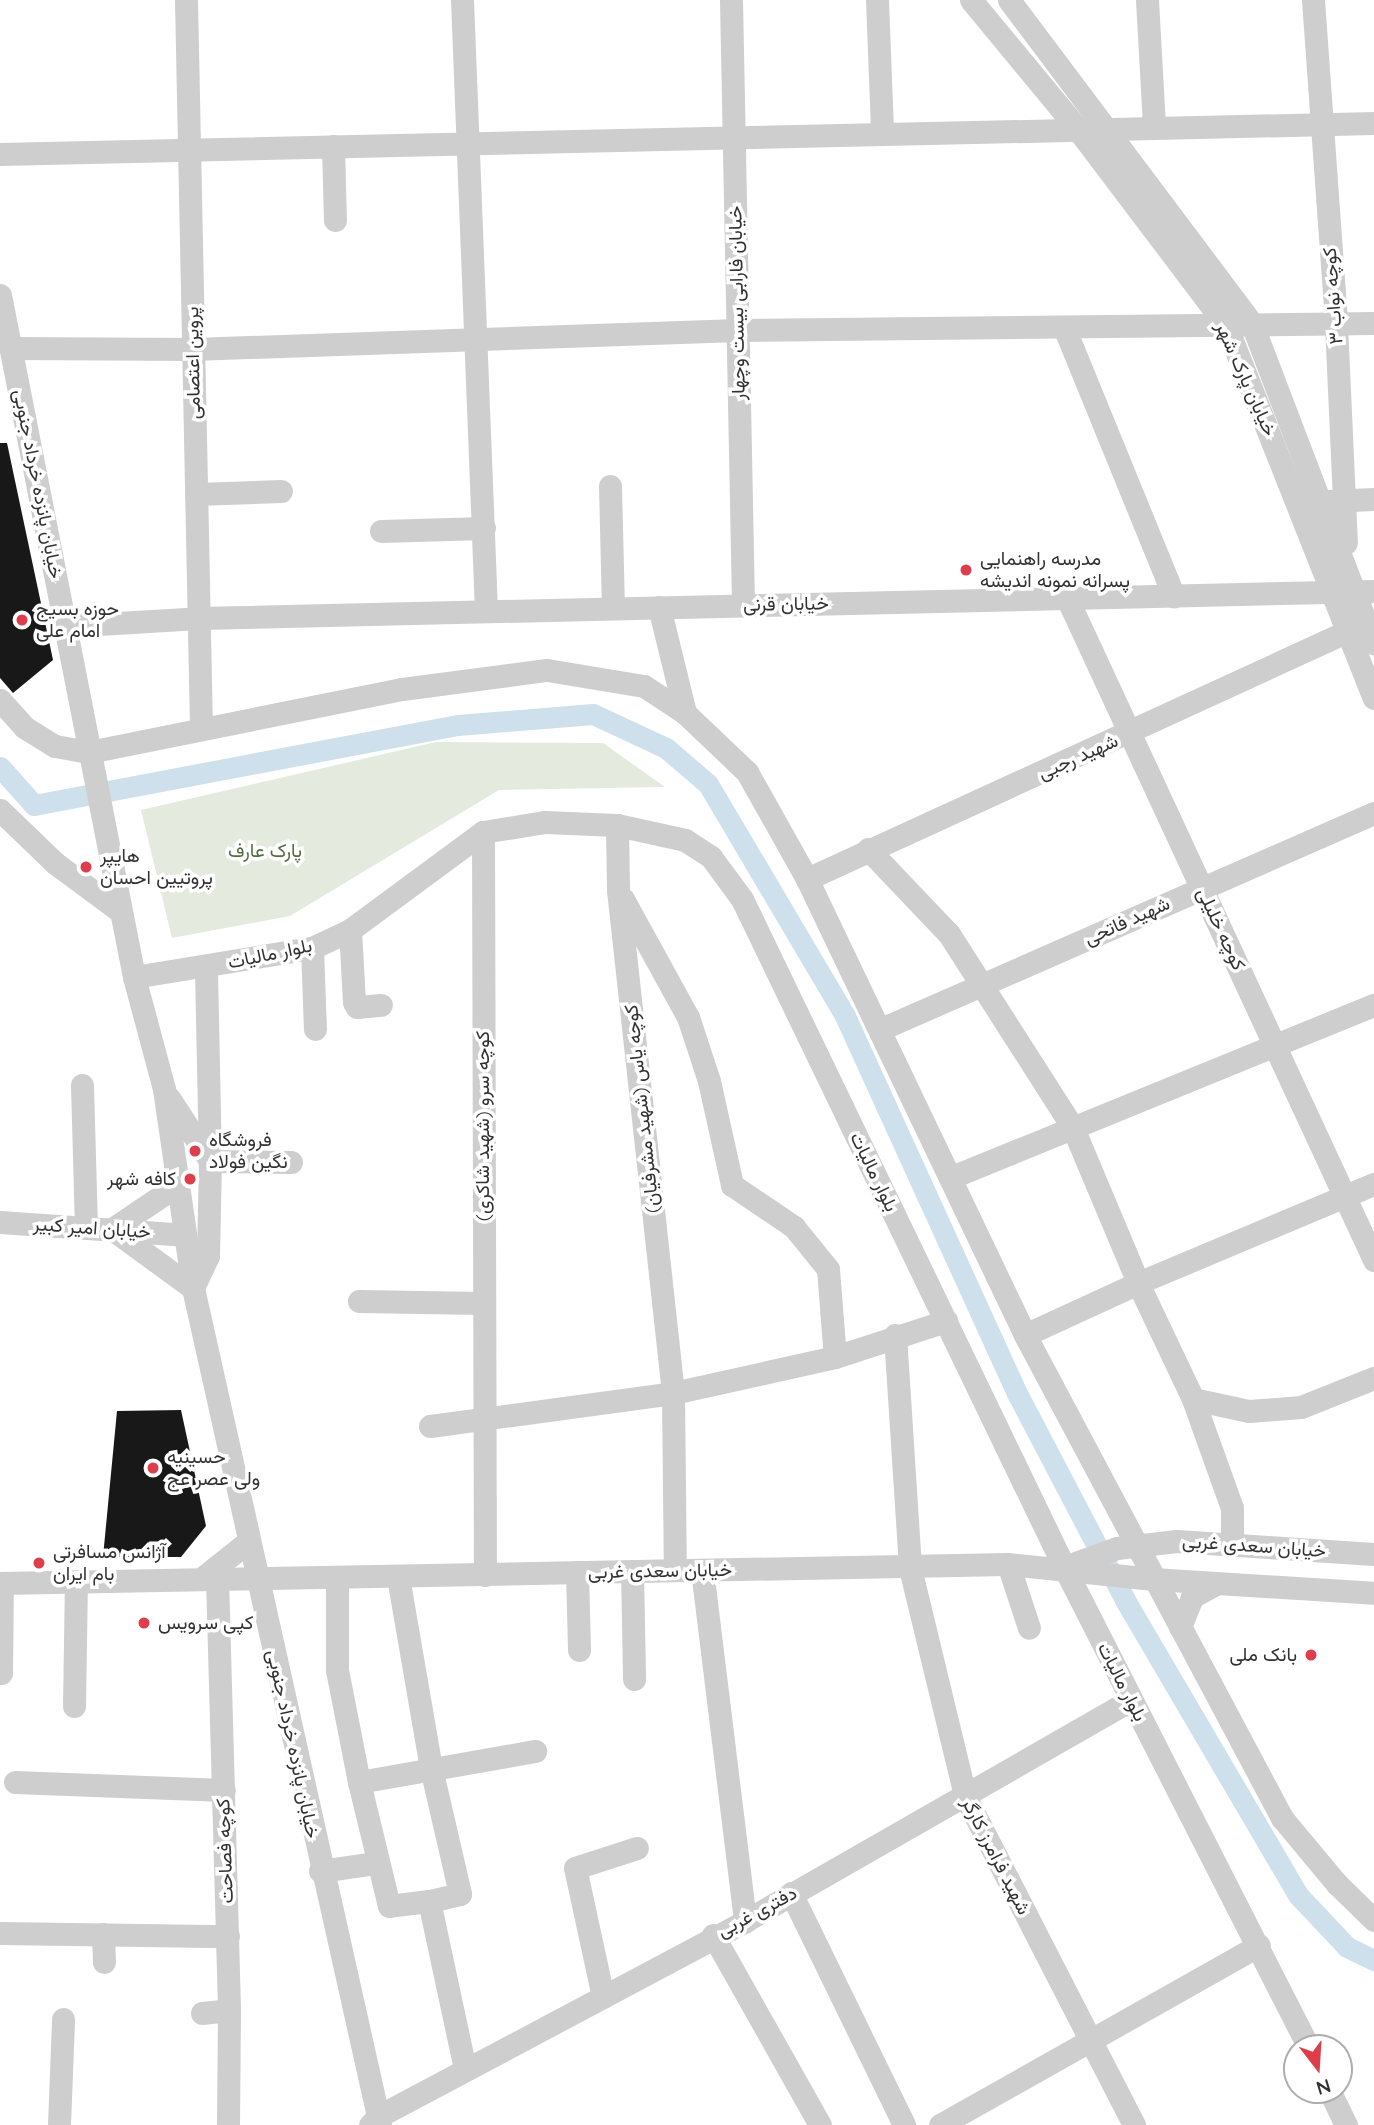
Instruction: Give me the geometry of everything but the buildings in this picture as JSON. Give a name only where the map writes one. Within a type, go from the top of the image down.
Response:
[{"type":"street","name":"پروین اعتصامی","points":[[186,0],[201,726]]},
{"type":"street","points":[[462,0],[473,339],[486,611]]},
{"type":"street","name":"خیابان فارابی بیست وچهار","points":[[731,0],[743,605]]},
{"type":"street","points":[[877,0],[882,132]]},
{"type":"street","name":"خیابان پارک شهر","points":[[971,0],[1076,127],[1226,325],[1353,591],[1374,644]]},
{"type":"street","name":"خیابان پارک شهر","points":[[1009,0],[1101,127],[1252,324],[1331,500]]},
{"type":"street","points":[[1147,0],[1154,126]]},
{"type":"street","name":"کوچه نواب ۳","points":[[1313,0],[1336,324],[1331,500],[1353,591]]},
{"type":"street","points":[[0,155],[1076,127],[1374,123]]},
{"type":"street","points":[[333,146],[335,220]]},
{"type":"street","name":"خیابان پانزده خرداد جنوبی","points":[[0,295],[6,337],[66,625],[100,814],[139,1001],[164,1089],[193,1288],[376,2122]]},
{"type":"street","points":[[6,337],[193,349],[738,330],[1374,323]]},
{"type":"street","points":[[1064,327],[1174,596]]},
{"type":"street","points":[[610,486],[613,608]]},
{"type":"street","points":[[196,494],[281,491]]},
{"type":"street","points":[[1331,500],[1374,499]]},
{"type":"street","points":[[381,531],[484,528]]},
{"type":"street","name":"خیابان پارک شهر","points":[[1353,591],[1348,631],[1374,698]]},
{"type":"street","name":"خیابان قرنی","points":[[66,625],[199,618],[1353,591]]},
{"type":"street","name":"کوچه خلیلی","points":[[1068,598],[1374,1260]]},
{"type":"street","points":[[659,607],[685,713]]},
{"type":"street","name":"شهید رجبی","points":[[807,879],[1348,631]]},
{"type":"street","points":[[0,700],[24,727],[55,746],[90,754],[201,726],[402,689],[547,670],[644,686],[685,713],[747,772],[807,879],[1143,1578],[1180,1627],[1282,1818],[1337,1885],[1374,1920]]},
{"type":"street","points":[[0,810],[55,863],[121,912]]},
{"type":"street","name":"شهید فاتحی","points":[[881,1029],[1374,813]]},
{"type":"street","name":"بلوار مالیات","points":[[134,977],[312,948],[350,930],[484,832],[545,822],[617,825],[685,840],[711,857],[742,900],[1064,1567],[1302,2034]]},
{"type":"street","name":"کوچه یاس (شهید مشرفیان)","points":[[617,825],[618,890],[673,1393],[675,1570]]},
{"type":"street","name":"کوچه سرو (شهید شاکری)","points":[[484,832],[482,1421],[485,1575]]},
{"type":"street","points":[[868,849],[949,934],[1073,1128],[1138,1283],[1193,1399],[1232,1508],[1232,1543]]},
{"type":"street","points":[[618,890],[688,1017],[709,1082],[732,1185],[794,1227],[828,1269],[835,1357]]},
{"type":"street","points":[[350,930],[354,1002],[358,1007],[381,1005]]},
{"type":"street","points":[[312,948],[315,1029]]},
{"type":"street","points":[[178,1184],[112,1229],[193,1288],[208,1256],[210,1161],[206,967]]},
{"type":"street","points":[[952,1177],[1374,1004]]},
{"type":"street","points":[[82,1085],[86,1228]]},
{"type":"street","points":[[164,1089],[210,1161]]},
{"type":"street","points":[[210,1161],[291,1162]]},
{"type":"street","points":[[1025,1335],[1138,1283],[1374,1184]]},
{"type":"street","name":"خیابان امیر کبیر","points":[[0,1222],[184,1235]]},
{"type":"street","points":[[359,1301],[482,1303]]},
{"type":"street","points":[[430,1426],[673,1393],[835,1357],[895,1335],[946,1321]]},
{"type":"street","name":"شهید فرامرز کارگر","points":[[895,1335],[910,1568],[965,1796],[1134,2125]]},
{"type":"street","points":[[1193,1399],[1249,1411],[1301,1407],[1374,1378]]},
{"type":"street","points":[[209,1578],[248,1541]]},
{"type":"street","name":"خیابان سعدی غربی","points":[[1093,1565],[1126,1546],[1232,1543],[1374,1554]]},
{"type":"street","points":[[1008,1564],[1029,1628]]},
{"type":"street","name":"خیابان سعدی غربی","points":[[1,1583],[257,1576],[337,1579],[1008,1564],[1064,1567],[1093,1565],[1143,1578],[1374,1593]]},
{"type":"street","points":[[702,1570],[745,1921]]},
{"type":"street","points":[[632,1571],[634,1679]]},
{"type":"street","points":[[576,1572],[579,1650]]},
{"type":"street","points":[[337,1579],[337,1670],[376,1863],[388,1906],[460,1894],[431,1768],[398,1577]]},
{"type":"street","name":"کوچه فصاحت","points":[[209,1578],[224,1790],[229,2010],[228,2125]]},
{"type":"street","points":[[74,1706],[76,1581]]},
{"type":"street","points":[[1,1583],[1,1673]]},
{"type":"street","points":[[1180,1627],[1192,1597],[1214,1584]]},
{"type":"street","name":"دفتری غربی","points":[[376,2122],[466,2069],[713,1935],[745,1921],[1131,1700]]},
{"type":"street","points":[[359,1782],[535,1751]]},
{"type":"street","points":[[15,1782],[224,1790]]},
{"type":"street","points":[[603,1997],[575,1868],[637,1847]]},
{"type":"street","points":[[320,1871],[376,1863]]},
{"type":"street","points":[[791,1893],[904,2125]]},
{"type":"street","points":[[429,1901],[466,2069]]},
{"type":"street","points":[[0,1933],[228,1936]]},
{"type":"street","points":[[103,1934],[104,1962]]},
{"type":"street","points":[[713,1935],[820,2125]]},
{"type":"street","points":[[940,2125],[1259,1945]]},
{"type":"street","points":[[202,2013],[229,2010]]},
{"type":"street","points":[[59,2125],[63,2019]]},
{"type":"street","points":[[1336,2104],[1346,2125]]},
{"type":"green space","name":"پارک عارف","points":[[436,742],[603,743],[665,787],[499,790],[290,916],[172,938],[141,810]]},
{"type":"waterway","points":[[0,767],[34,805],[458,725],[593,714],[666,748],[708,784],[845,1016],[1018,1395],[1125,1600],[1298,1895],[1347,1947],[1374,1960]]},
{"type":"place","name":"مدرسه راهنمایی پسرانه نمونه اندیشه","points":[[966,570]]},
{"type":"place","name":"حوزه بسیج امام علی","points":[[22,620]]},
{"type":"place","name":"هایپر پروتیین احسان","points":[[86,867]]},
{"type":"place","name":"فروشگاه نگین فولاد","points":[[195,1151]]},
{"type":"place","name":"کافه شهر","points":[[190,1179]]},
{"type":"place","name":"حسینیه ولی عصر عج","points":[[153,1468]]},
{"type":"place","name":"آژانس مسافرتی بام ایران","points":[[39,1563]]},
{"type":"place","name":"کپی سرویس","points":[[144,1623]]},
{"type":"place","name":"بانک ملی","points":[[1311,1655]]}]
